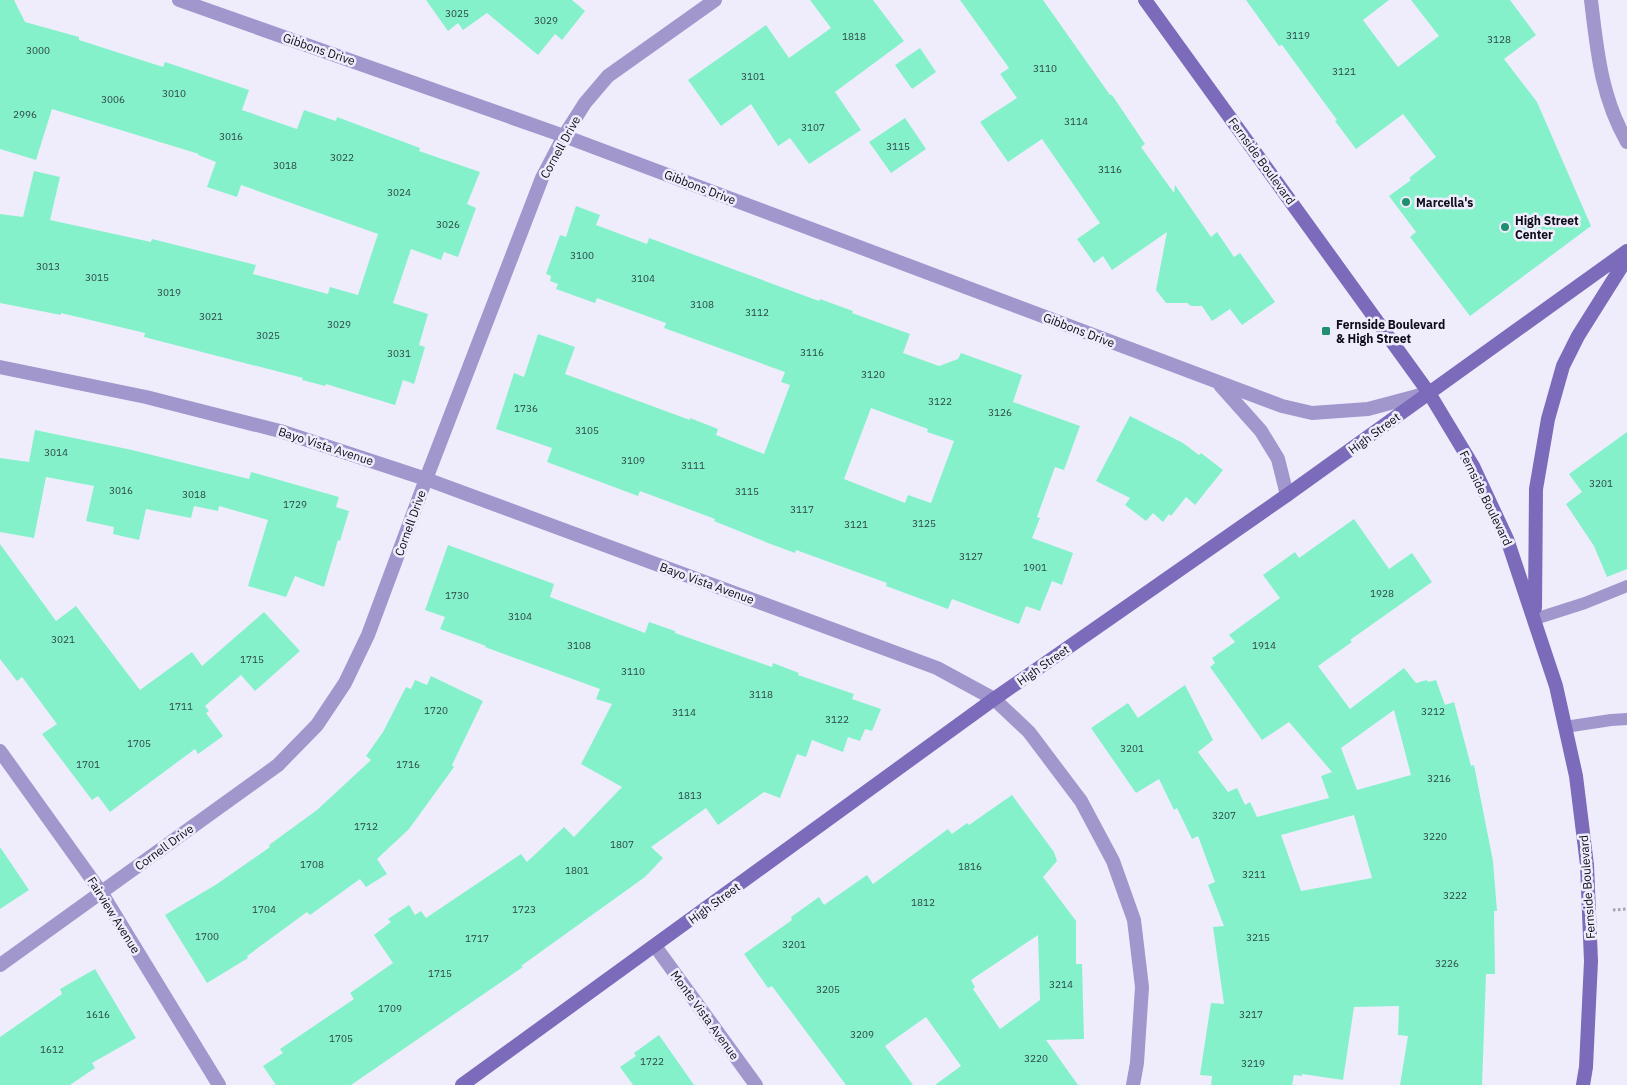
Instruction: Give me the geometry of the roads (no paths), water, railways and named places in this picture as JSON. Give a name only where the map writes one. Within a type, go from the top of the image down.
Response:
[{"type":"main road","name":"Fernside Boulevard","points":[[1145,0],[1429,393],[1473,466],[1508,539],[1556,686],[1576,776],[1588,865],[1591,961],[1586,1067],[1583,1085]]},
{"type":"main road","name":"High Street","points":[[462,1085],[994,699],[1287,495],[1627,251]]},
{"type":"main road","points":[[1535,619],[1536,488],[1548,419],[1563,366],[1578,336],[1627,258]]},
{"type":"street","name":"Gibbons Drive","points":[[179,0],[564,136],[1282,406],[1312,413],[1368,409],[1429,393]]},
{"type":"street","name":"Cornell Drive","points":[[0,965],[278,765],[317,724],[345,683],[368,635],[542,178],[564,136],[585,103],[608,76],[715,0]]},
{"type":"street","points":[[1591,0],[1599,69],[1616,123],[1627,142]]},
{"type":"street","name":"Bayo Vista Avenue","points":[[0,367],[146,397],[280,431],[426,479],[937,668],[994,699],[1029,732],[1082,801],[1113,861],[1134,920],[1142,987],[1137,1063],[1133,1085]]},
{"type":"street","name":"Gibbons Drive","points":[[1218,382],[1261,431],[1278,459],[1287,495]]},
{"type":"street","name":"Fairview Avenue","points":[[0,751],[101,892],[219,1085]]},
{"type":"street","name":"Monte Vista Avenue","points":[[655,946],[756,1085]]},
{"type":"lane","points":[[1535,619],[1585,603],[1627,586]]},
{"type":"lane","points":[[1565,727],[1627,719]]},
{"type":"place","name":"Marcella's","points":[[1406,202]]},
{"type":"place","name":"High Street Center","points":[[1505,227]]},
{"type":"place","name":"Fernside Boulevard & High Street","points":[[1326,331]]}]
